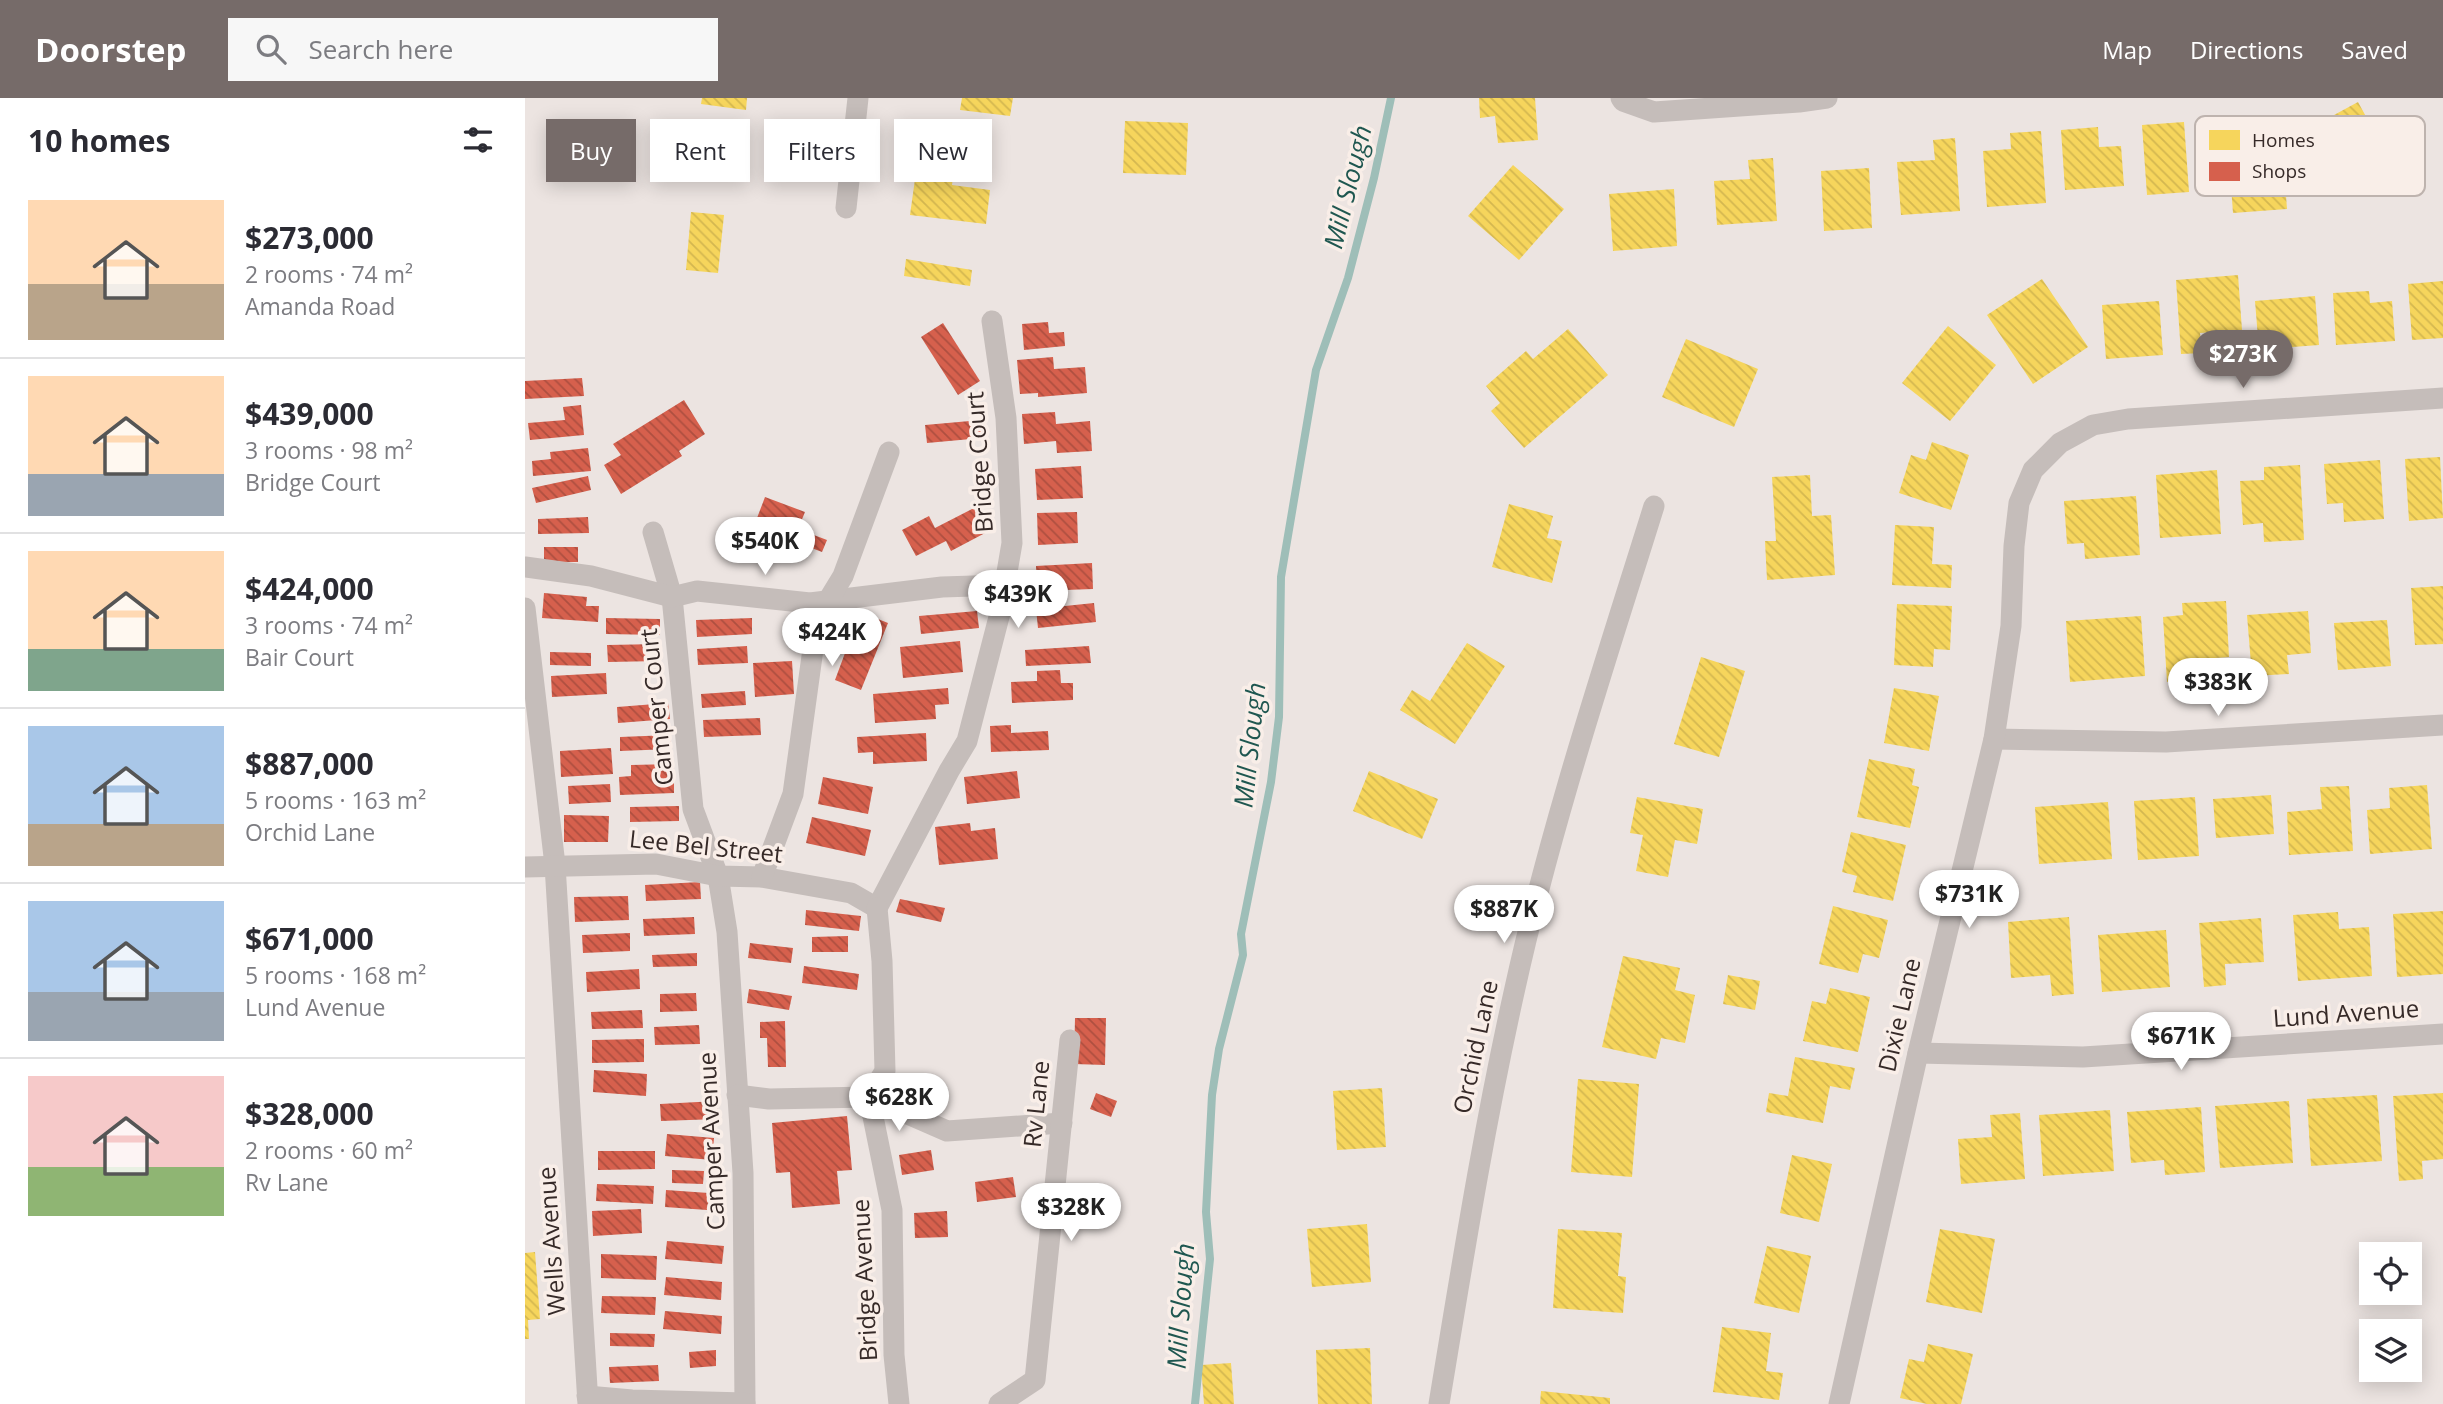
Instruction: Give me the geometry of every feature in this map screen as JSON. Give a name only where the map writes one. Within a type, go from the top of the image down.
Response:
[{"type":"street","points":[[846,208],[858,98]]},
{"type":"street","points":[[1621,98],[1654,112],[1827,98]]},
{"type":"street","name":"Bridge Court","points":[[877,908],[967,741],[1000,613],[1012,544],[1006,418],[992,321]]},
{"type":"street","name":"Dixie Lane","points":[[1839,1404],[1918,1053],[1994,739],[2011,626],[2014,546],[2019,503],[2032,470],[2060,443],[2093,425],[2127,419],[2443,398]]},
{"type":"street","points":[[762,877],[793,794],[813,649],[829,599],[843,576],[889,452]]},
{"type":"street","name":"Orchid Lane","points":[[1439,1404],[1481,1152],[1515,987],[1559,814],[1654,506]]},
{"type":"street","name":"Camper Court","points":[[653,532],[672,597],[693,809],[718,876]]},
{"type":"street","points":[[525,567],[591,576],[672,597],[697,592],[810,603],[942,587],[1005,585]]},
{"type":"street","name":"Wells Avenue","points":[[525,608],[555,865],[588,1400]]},
{"type":"street","points":[[1994,739],[2166,742],[2443,725]]},
{"type":"street","name":"Lee Bel Street","points":[[525,867],[656,864],[718,876],[762,877],[851,893],[877,908]]},
{"type":"street","name":"Camper Avenue","points":[[718,876],[727,932],[743,1173],[745,1404]]},
{"type":"street","points":[[869,1097],[885,1071],[882,961],[877,908]]},
{"type":"street","name":"Lund Avenue","points":[[1918,1053],[2083,1057],[2443,1034]]},
{"type":"street","name":"Rv Lane","points":[[999,1404],[1035,1380],[1070,1040]]},
{"type":"street","points":[[737,1095],[769,1099],[869,1097],[947,1131],[1062,1123]]},
{"type":"street","name":"Bridge Avenue","points":[[869,1097],[892,1210],[894,1355],[899,1404]]},
{"type":"street","points":[[588,1400],[745,1404]]},
{"type":"building: Homes","points":[[702,98],[747,98],[746,110],[701,104]]},
{"type":"building: Homes","points":[[962,98],[1013,98],[1010,116],[960,110]]},
{"type":"building: Homes","points":[[1479,98],[1535,98],[1538,140],[1498,143],[1495,116],[1480,118]]},
{"type":"building: Homes","points":[[2358,102],[2366,116],[2335,116]]},
{"type":"building: Homes","points":[[1125,121],[1188,123],[1186,175],[1123,173]]},
{"type":"building: Homes","points":[[2184,122],[2189,192],[2147,195],[2142,125]]},
{"type":"building: Homes","points":[[2098,127],[2099,147],[2121,146],[2124,186],[2065,190],[2061,130]]},
{"type":"building: Homes","points":[[2041,131],[2046,203],[1987,207],[1983,151],[2011,149],[2010,133]]},
{"type":"building: Homes","points":[[1955,138],[1960,211],[1901,215],[1897,162],[1935,160],[1933,140]]},
{"type":"building: Homes","points":[[1773,158],[1777,221],[1717,225],[1714,181],[1750,179],[1748,160]]},
{"type":"building: Homes","points":[[1513,165],[1564,209],[1519,260],[1468,216]]},
{"type":"building: Homes","points":[[1869,168],[1872,228],[1824,231],[1821,171]]},
{"type":"building: Homes","points":[[915,182],[952,182],[952,185],[990,190],[986,224],[910,215]]},
{"type":"building: Homes","points":[[1674,189],[1677,246],[1613,251],[1609,194]]},
{"type":"building: Homes","points":[[2232,196],[2286,196],[2287,209],[2233,213]]},
{"type":"building: Homes","points":[[691,212],[724,215],[718,273],[686,270]]},
{"type":"building: Homes","points":[[906,259],[972,270],[970,286],[904,276]]},
{"type":"building: Homes","points":[[2238,275],[2242,330],[2200,333],[2202,353],[2181,354],[2176,280]]},
{"type":"building: Homes","points":[[2042,279],[2088,347],[2033,384],[1987,315]]},
{"type":"building: Homes","points":[[2443,281],[2443,338],[2412,340],[2408,284]]},
{"type":"building: Homes","points":[[2369,291],[2370,303],[2392,301],[2395,341],[2336,345],[2333,293]]},
{"type":"building: Homes","points":[[2315,296],[2319,345],[2278,348],[2277,337],[2258,338],[2255,301]]},
{"type":"building: Homes","points":[[2159,301],[2163,355],[2106,359],[2102,305]]},
{"type":"building: Homes","points":[[1948,326],[1996,365],[1950,421],[1902,383]]},
{"type":"building: Homes","points":[[1568,329],[1608,375],[1524,448],[1491,411],[1500,403],[1486,386],[1526,351],[1533,359]]},
{"type":"building: Homes","points":[[1686,339],[1758,369],[1734,427],[1662,397]]},
{"type":"building: Homes","points":[[1932,442],[1969,455],[1951,510],[1899,493],[1911,455],[1926,460]]},
{"type":"building: Homes","points":[[2440,457],[2443,518],[2409,521],[2405,459]]},
{"type":"building: Homes","points":[[2380,460],[2384,519],[2344,522],[2343,503],[2327,504],[2324,464]]},
{"type":"building: Homes","points":[[2300,465],[2304,540],[2264,542],[2263,523],[2243,525],[2240,481],[2264,480],[2264,467]]},
{"type":"building: Homes","points":[[2217,470],[2221,534],[2160,538],[2156,475]]},
{"type":"building: Homes","points":[[1810,475],[1812,516],[1831,515],[1835,575],[1767,580],[1765,541],[1776,541],[1772,477]]},
{"type":"building: Homes","points":[[2136,496],[2140,555],[2085,559],[2084,543],[2067,544],[2064,501]]},
{"type":"building: Homes","points":[[1509,504],[1553,516],[1547,538],[1562,541],[1552,583],[1492,567]]},
{"type":"building: Homes","points":[[1895,525],[1934,527],[1932,564],[1952,565],[1951,588],[1892,585]]},
{"type":"building: Homes","points":[[2443,586],[2443,644],[2415,645],[2411,588]]},
{"type":"building: Homes","points":[[2226,601],[2229,657],[2189,660],[2190,680],[2167,682],[2163,617],[2183,615],[2182,603]]},
{"type":"building: Homes","points":[[1897,604],[1952,606],[1950,650],[1934,649],[1933,667],[1894,665]]},
{"type":"building: Homes","points":[[2308,611],[2311,653],[2287,655],[2289,674],[2252,676],[2247,615]]},
{"type":"building: Homes","points":[[2141,616],[2145,676],[2070,682],[2066,621]]},
{"type":"building: Homes","points":[[2387,620],[2391,666],[2338,670],[2334,623]]},
{"type":"building: Homes","points":[[1467,643],[1505,666],[1455,744],[1400,710],[1412,690],[1430,701]]},
{"type":"building: Homes","points":[[1701,657],[1745,671],[1719,757],[1674,744]]},
{"type":"building: Homes","points":[[1894,688],[1939,696],[1929,751],[1884,743]]},
{"type":"building: Homes","points":[[1869,759],[1915,769],[1912,785],[1919,787],[1910,828],[1857,817]]},
{"type":"building: Homes","points":[[1369,771],[1438,799],[1422,839],[1353,811]]},
{"type":"building: Homes","points":[[2427,785],[2432,849],[2370,854],[2367,810],[2390,808],[2389,788]]},
{"type":"building: Homes","points":[[2349,786],[2353,851],[2289,855],[2287,812],[2322,809],[2320,787]]},
{"type":"building: Homes","points":[[2271,795],[2274,834],[2216,838],[2213,799]]},
{"type":"building: Homes","points":[[1637,797],[1703,809],[1697,844],[1675,840],[1668,877],[1636,871],[1643,835],[1630,833]]},
{"type":"building: Homes","points":[[2195,797],[2199,856],[2138,860],[2134,801]]},
{"type":"building: Homes","points":[[2108,802],[2112,859],[2039,864],[2035,807]]},
{"type":"building: Homes","points":[[1851,832],[1906,845],[1893,901],[1853,892],[1857,876],[1842,872]]},
{"type":"building: Homes","points":[[1833,906],[1888,920],[1879,958],[1863,954],[1858,973],[1819,964]]},
{"type":"building: Homes","points":[[2443,911],[2443,974],[2397,977],[2393,914]]},
{"type":"building: Homes","points":[[2338,912],[2339,929],[2369,927],[2372,976],[2298,981],[2293,915]]},
{"type":"building: Homes","points":[[2069,917],[2074,994],[2052,996],[2050,975],[2011,978],[2008,922]]},
{"type":"building: Homes","points":[[2261,918],[2264,962],[2225,964],[2226,985],[2204,987],[2199,923]]},
{"type":"building: Homes","points":[[2166,930],[2170,987],[2102,992],[2098,935]]},
{"type":"building: Homes","points":[[1623,956],[1680,968],[1675,990],[1695,995],[1685,1043],[1661,1038],[1656,1059],[1602,1047]]},
{"type":"building: Homes","points":[[1728,975],[1760,981],[1755,1010],[1723,1004]]},
{"type":"building: Homes","points":[[1830,988],[1870,997],[1858,1052],[1803,1041],[1812,1001],[1826,1004]]},
{"type":"building: Homes","points":[[1795,1057],[1855,1068],[1850,1090],[1830,1086],[1823,1123],[1766,1112],[1769,1093],[1788,1096]]},
{"type":"building: Homes","points":[[1578,1079],[1639,1084],[1632,1177],[1571,1172]]},
{"type":"building: Homes","points":[[1382,1088],[1386,1147],[1337,1150],[1333,1091]]},
{"type":"building: Homes","points":[[2443,1093],[2443,1159],[2422,1161],[2423,1179],[2399,1181],[2393,1096]]},
{"type":"building: Homes","points":[[2377,1095],[2382,1161],[2311,1166],[2307,1099]]},
{"type":"building: Homes","points":[[2289,1101],[2293,1163],[2220,1168],[2215,1106]]},
{"type":"building: Homes","points":[[2201,1107],[2205,1172],[2165,1175],[2164,1160],[2131,1163],[2127,1112]]},
{"type":"building: Homes","points":[[2110,1110],[2114,1171],[2043,1176],[2039,1115]]},
{"type":"building: Homes","points":[[2020,1113],[2025,1179],[1961,1184],[1958,1139],[1992,1137],[1990,1115]]},
{"type":"building: Homes","points":[[1792,1155],[1832,1164],[1819,1222],[1780,1213]]},
{"type":"building: Homes","points":[[1367,1224],[1371,1282],[1312,1287],[1307,1229]]},
{"type":"building: Homes","points":[[1558,1229],[1622,1233],[1618,1276],[1626,1277],[1623,1313],[1553,1308]]},
{"type":"building: Homes","points":[[1940,1229],[1995,1239],[1982,1313],[1926,1302]]},
{"type":"building: Homes","points":[[1767,1246],[1811,1256],[1799,1313],[1754,1303]]},
{"type":"building: Homes","points":[[535,1252],[540,1319],[528,1320],[529,1339],[525,1339],[525,1253]]},
{"type":"building: Homes","points":[[1722,1327],[1771,1333],[1766,1371],[1783,1373],[1779,1400],[1713,1392]]},
{"type":"building: Homes","points":[[1928,1344],[1973,1354],[1961,1404],[1927,1404],[1900,1398],[1909,1359],[1924,1362]]},
{"type":"building: Homes","points":[[1370,1348],[1372,1404],[1318,1404],[1316,1350]]},
{"type":"building: Homes","points":[[1231,1363],[1234,1404],[1204,1404],[1201,1365]]},
{"type":"building: Homes","points":[[1541,1391],[1610,1398],[1610,1404],[1540,1404]]},
{"type":"building: Shops","points":[[1048,322],[1049,333],[1064,332],[1065,346],[1024,350],[1022,324]]},
{"type":"building: Shops","points":[[943,323],[980,381],[958,395],[921,337]]},
{"type":"building: Shops","points":[[1053,357],[1054,369],[1085,367],[1087,393],[1038,397],[1038,393],[1020,394],[1017,360]]},
{"type":"building: Shops","points":[[582,378],[584,396],[525,399],[525,381]]},
{"type":"building: Shops","points":[[684,400],[705,434],[679,451],[682,456],[621,494],[604,465],[621,455],[613,444]]},
{"type":"building: Shops","points":[[581,405],[584,435],[530,440],[528,423],[565,420],[563,407]]},
{"type":"building: Shops","points":[[1055,412],[1056,424],[1090,421],[1092,451],[1057,453],[1056,441],[1024,444],[1022,414]]},
{"type":"building: Shops","points":[[981,420],[982,438],[927,443],[925,425]]},
{"type":"building: Shops","points":[[588,448],[591,471],[533,476],[532,461],[551,459],[550,452]]},
{"type":"building: Shops","points":[[1081,466],[1083,498],[1037,500],[1035,469]]},
{"type":"building: Shops","points":[[588,476],[591,490],[536,503],[532,488]]},
{"type":"building: Shops","points":[[765,497],[805,512],[798,529],[827,540],[822,552],[754,526]]},
{"type":"building: Shops","points":[[974,508],[987,532],[951,551],[946,541],[916,556],[902,530],[929,516],[935,528]]},
{"type":"building: Shops","points":[[1077,512],[1078,543],[1038,545],[1037,513]]},
{"type":"building: Shops","points":[[588,517],[589,533],[538,534],[538,519]]},
{"type":"building: Shops","points":[[544,547],[578,547],[578,562],[544,562]]},
{"type":"building: Shops","points":[[1092,563],[1093,589],[1037,591],[1036,566]]},
{"type":"building: Shops","points":[[544,593],[587,597],[586,606],[599,606],[598,622],[542,618]]},
{"type":"building: Shops","points":[[1094,603],[1096,622],[1038,628],[1036,609]]},
{"type":"building: Shops","points":[[977,611],[979,628],[921,634],[919,616]]},
{"type":"building: Shops","points":[[873,617],[888,623],[861,690],[835,680],[848,645],[860,649]]},
{"type":"building: Shops","points":[[606,618],[660,619],[660,635],[606,634]]},
{"type":"building: Shops","points":[[752,618],[752,634],[697,637],[696,620]]},
{"type":"building: Shops","points":[[960,641],[963,672],[903,678],[900,647]]},
{"type":"building: Shops","points":[[660,644],[660,661],[608,662],[607,645]]},
{"type":"building: Shops","points":[[747,646],[748,663],[698,665],[697,649]]},
{"type":"building: Shops","points":[[1089,646],[1091,663],[1026,666],[1025,650]]},
{"type":"building: Shops","points":[[550,652],[591,653],[591,666],[550,665]]},
{"type":"building: Shops","points":[[792,661],[794,694],[755,697],[753,663]]},
{"type":"building: Shops","points":[[1060,670],[1061,683],[1073,683],[1073,700],[1012,703],[1011,682],[1037,681],[1037,671]]},
{"type":"building: Shops","points":[[606,673],[607,694],[552,697],[551,676]]},
{"type":"building: Shops","points":[[948,688],[949,704],[935,705],[936,719],[875,723],[873,694]]},
{"type":"building: Shops","points":[[745,691],[746,705],[702,708],[701,694]]},
{"type":"building: Shops","points":[[668,703],[670,719],[618,723],[617,707]]},
{"type":"building: Shops","points":[[760,718],[761,735],[704,737],[703,720]]},
{"type":"building: Shops","points":[[1011,725],[1011,733],[1048,731],[1049,750],[991,752],[990,726]]},
{"type":"building: Shops","points":[[926,733],[927,761],[873,764],[873,752],[858,753],[857,737]]},
{"type":"building: Shops","points":[[670,735],[671,749],[620,751],[620,737]]},
{"type":"building: Shops","points":[[611,748],[613,774],[561,777],[560,751]]},
{"type":"building: Shops","points":[[674,764],[674,793],[620,795],[619,777],[631,776],[631,765]]},
{"type":"building: Shops","points":[[1017,771],[1020,798],[967,804],[964,777]]},
{"type":"building: Shops","points":[[823,777],[873,787],[868,814],[818,804]]},
{"type":"building: Shops","points":[[610,784],[611,802],[569,804],[568,786]]},
{"type":"building: Shops","points":[[679,806],[679,821],[630,822],[630,807]]},
{"type":"building: Shops","points":[[564,815],[609,816],[608,842],[564,842]]},
{"type":"building: Shops","points":[[812,817],[871,830],[865,856],[806,843]]},
{"type":"building: Shops","points":[[970,823],[971,831],[995,828],[998,859],[939,865],[935,827]]},
{"type":"building: Shops","points":[[700,882],[701,899],[646,901],[645,885]]},
{"type":"building: Shops","points":[[628,896],[629,920],[575,922],[574,897]]},
{"type":"building: Shops","points":[[900,899],[945,908],[941,922],[896,912]]},
{"type":"building: Shops","points":[[806,910],[861,916],[859,931],[805,925]]},
{"type":"building: Shops","points":[[694,917],[695,934],[644,936],[643,919]]},
{"type":"building: Shops","points":[[630,933],[630,951],[583,953],[582,935]]},
{"type":"building: Shops","points":[[848,936],[848,952],[812,952],[812,937]]},
{"type":"building: Shops","points":[[750,943],[793,948],[791,963],[748,958]]},
{"type":"building: Shops","points":[[697,953],[697,966],[653,967],[652,955]]},
{"type":"building: Shops","points":[[804,966],[859,974],[857,990],[802,983]]},
{"type":"building: Shops","points":[[639,969],[640,989],[587,992],[586,972]]},
{"type":"building: Shops","points":[[749,989],[792,996],[789,1010],[747,1003]]},
{"type":"building: Shops","points":[[696,993],[697,1011],[660,1012],[660,994]]},
{"type":"building: Shops","points":[[642,1010],[643,1028],[592,1029],[591,1012]]},
{"type":"building: Shops","points":[[1075,1018],[1106,1018],[1105,1065],[1074,1064]]},
{"type":"building: Shops","points":[[785,1021],[786,1067],[768,1067],[767,1038],[760,1038],[760,1022]]},
{"type":"building: Shops","points":[[699,1025],[700,1044],[655,1045],[654,1027]]},
{"type":"building: Shops","points":[[644,1039],[644,1062],[592,1063],[592,1040]]},
{"type":"building: Shops","points":[[594,1070],[647,1074],[646,1096],[593,1092]]},
{"type":"building: Shops","points":[[1096,1093],[1117,1101],[1111,1117],[1090,1109]]},
{"type":"building: Shops","points":[[717,1101],[718,1119],[661,1121],[660,1104]]},
{"type":"building: Shops","points":[[847,1116],[852,1170],[837,1171],[840,1204],[792,1208],[790,1172],[776,1173],[772,1123]]},
{"type":"building: Shops","points":[[667,1134],[714,1138],[712,1160],[665,1156]]},
{"type":"building: Shops","points":[[931,1150],[934,1170],[902,1175],[899,1155]]},
{"type":"building: Shops","points":[[598,1151],[655,1151],[655,1169],[598,1170]]},
{"type":"building: Shops","points":[[672,1170],[704,1171],[703,1184],[672,1183]]},
{"type":"building: Shops","points":[[1013,1177],[1016,1197],[977,1202],[975,1182]]},
{"type":"building: Shops","points":[[597,1184],[654,1186],[653,1204],[596,1201]]},
{"type":"building: Shops","points":[[666,1190],[723,1194],[721,1211],[665,1207]]},
{"type":"building: Shops","points":[[641,1209],[642,1233],[593,1236],[592,1211]]},
{"type":"building: Shops","points":[[947,1211],[948,1237],[915,1238],[914,1213]]},
{"type":"building: Shops","points":[[667,1241],[724,1246],[722,1264],[665,1259]]},
{"type":"building: Shops","points":[[601,1254],[657,1256],[656,1280],[601,1278]]},
{"type":"building: Shops","points":[[666,1277],[722,1282],[721,1300],[664,1295]]},
{"type":"building: Shops","points":[[602,1296],[656,1297],[655,1315],[601,1313]]},
{"type":"building: Shops","points":[[665,1311],[722,1316],[721,1334],[663,1329]]},
{"type":"building: Shops","points":[[610,1333],[655,1334],[654,1347],[610,1346]]},
{"type":"building: Shops","points":[[716,1350],[716,1366],[690,1368],[689,1352]]},
{"type":"building: Shops","points":[[658,1365],[659,1381],[610,1383],[609,1367]]},
{"type":"waterway","name":"Mill Slough","points":[[1195,1404],[1210,1259],[1206,1212],[1212,1095],[1219,1049],[1243,955],[1241,934],[1271,782],[1279,717],[1281,577],[1316,370],[1348,278],[1391,98]]}]
